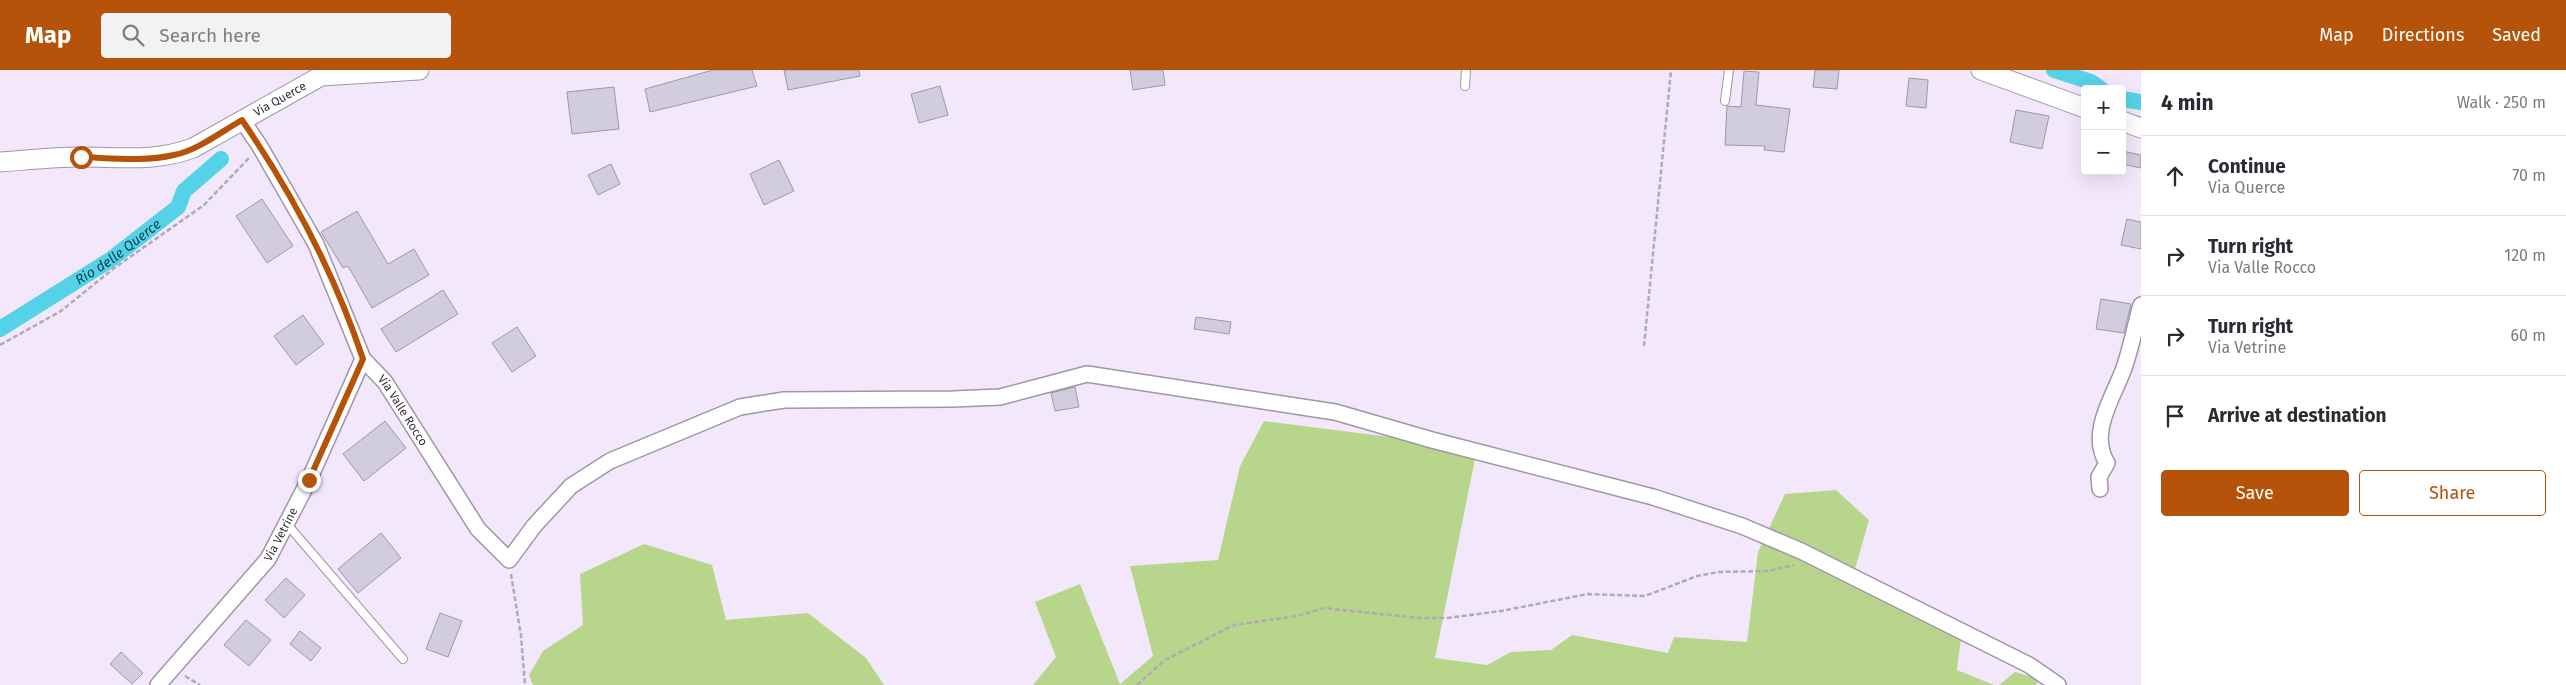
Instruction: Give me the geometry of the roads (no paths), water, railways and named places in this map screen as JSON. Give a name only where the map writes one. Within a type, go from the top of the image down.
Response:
[{"type":"street","name":"Via Querce","points":[[0,162],[81,157],[150,159],[174,155],[193,148],[321,73],[419,70]]},
{"type":"street","points":[[1981,70],[2081,107]]},
{"type":"street","name":"Via Valle Rocco","points":[[242,120],[259,145],[316,244],[363,359],[385,382],[478,529],[509,560],[534,526],[565,493],[594,471],[610,461],[740,407],[784,400],[1000,397],[1087,374],[1334,412],[1432,440],[1653,497],[1742,526],[1814,558],[2029,664],[2058,685]]},
{"type":"street","points":[[2126,122],[2141,128]]},
{"type":"street","points":[[2100,489],[2099,478],[2106,463],[2101,454],[2101,433],[2124,367],[2141,305]]},
{"type":"street","name":"Via Vetrine","points":[[158,685],[268,559],[309,480],[363,359]]},
{"type":"lane","points":[[1465,86],[1466,70]]},
{"type":"lane","points":[[1725,101],[1729,70]]},
{"type":"lane","points":[[286,523],[403,659]]},
{"type":"waterway","name":"Rio delle Querce","points":[[2054,70],[2095,85]]},
{"type":"waterway","name":"Rio delle Querce","points":[[2126,100],[2141,102]]},
{"type":"waterway","name":"Rio delle Querce","points":[[0,329],[110,260],[178,207],[184,191],[221,159]]}]
